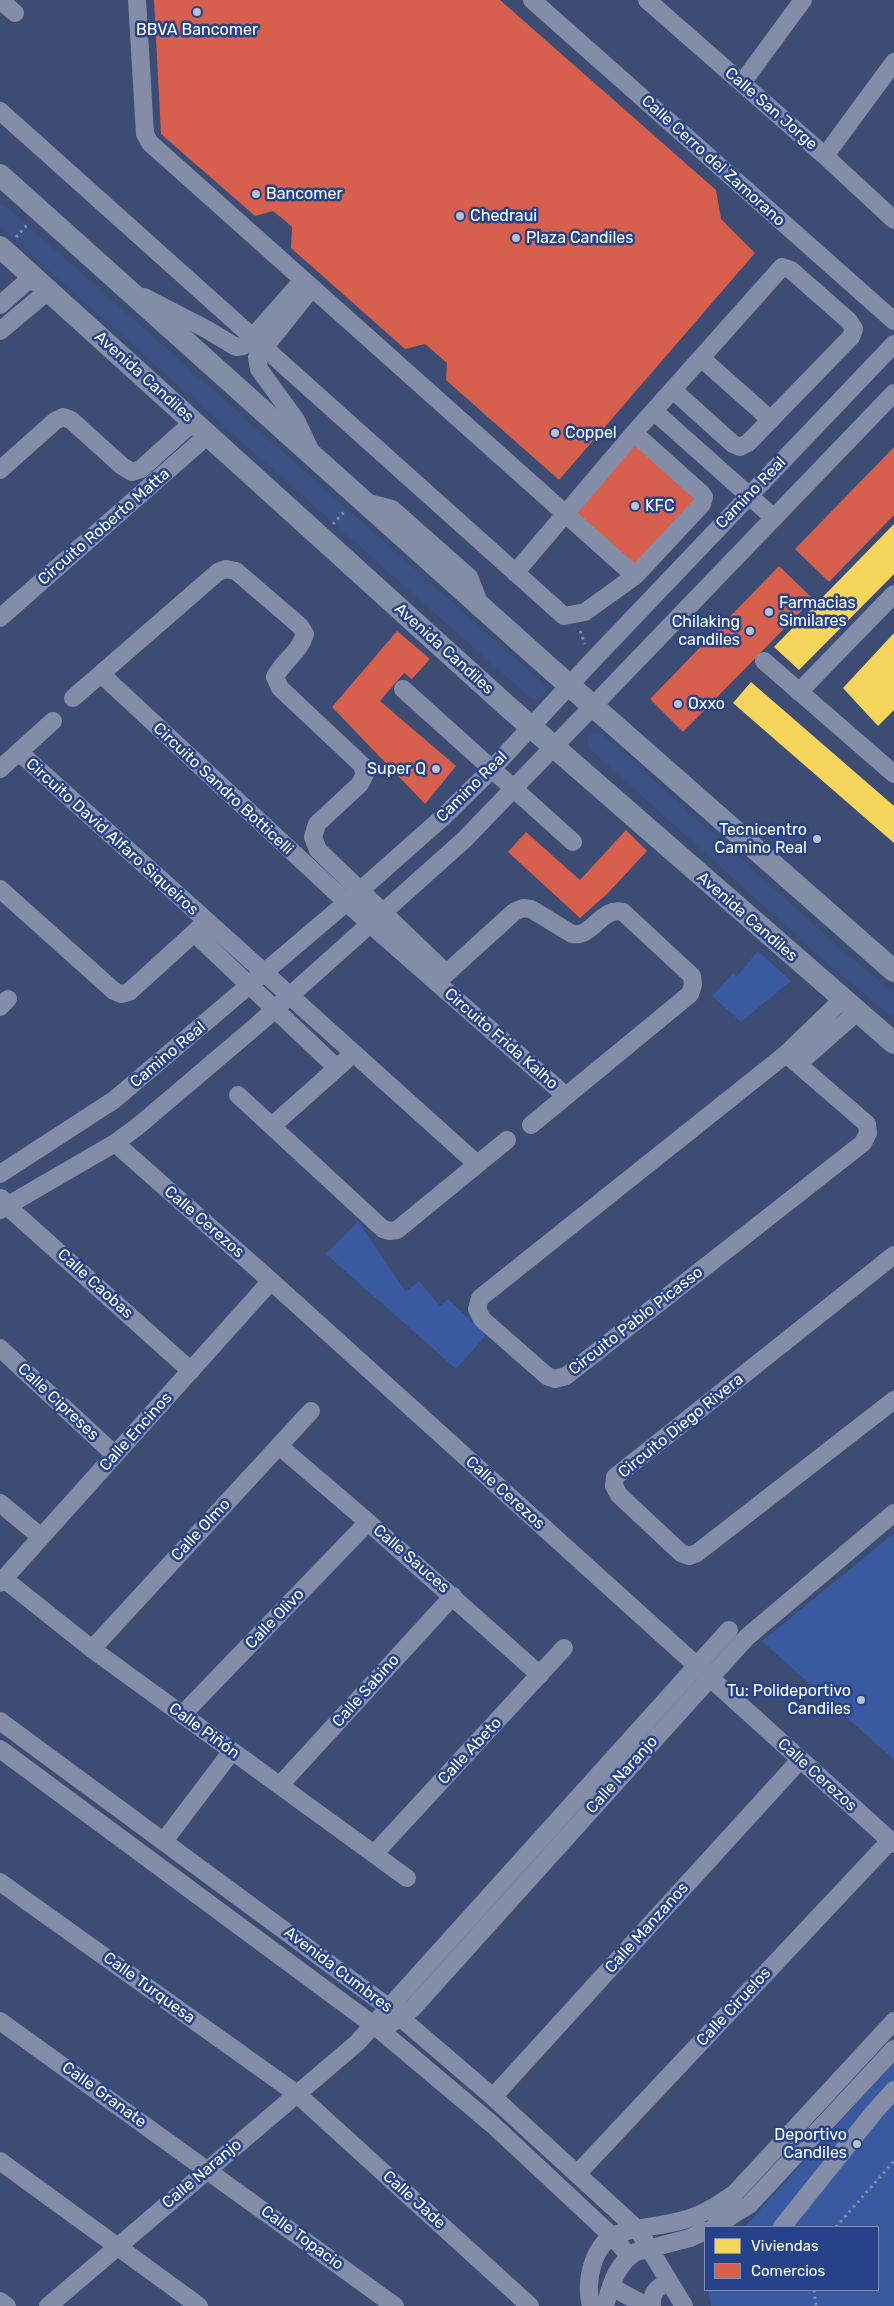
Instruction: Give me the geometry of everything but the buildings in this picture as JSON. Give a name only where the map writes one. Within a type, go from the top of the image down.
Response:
[{"type":"main road","points":[[0,175],[312,455],[357,504],[570,684],[894,971]]},
{"type":"main road","name":"Avenida Candiles","points":[[6,244],[41,283],[531,727],[849,1006],[894,1043]]},
{"type":"street","points":[[0,0],[15,13]]},
{"type":"street","points":[[137,0],[146,138],[635,576]]},
{"type":"street","name":"Calle Cerro del Zamorano","points":[[532,0],[894,321]]},
{"type":"street","points":[[742,83],[803,0]]},
{"type":"street","name":"Calle San Jorge","points":[[656,3],[894,220]]},
{"type":"street","points":[[825,156],[894,62]]},
{"type":"street","points":[[0,111],[564,616],[585,612],[635,576],[702,504],[704,498],[634,433]]},
{"type":"street","points":[[515,573],[634,433],[655,412],[673,390],[701,358],[782,267],[791,270],[849,321],[854,329],[851,337],[748,444],[740,447],[733,444],[673,390]]},
{"type":"street","points":[[0,304],[41,283]]},
{"type":"street","points":[[0,330],[41,283]]},
{"type":"street","points":[[236,348],[257,342],[308,284]]},
{"type":"street","points":[[126,287],[206,329],[236,348],[259,369],[296,420],[312,455]]},
{"type":"street","points":[[257,342],[259,369]]},
{"type":"street","name":"Camino Real","points":[[0,1174],[114,1100],[264,974],[442,818],[492,769],[570,684],[894,344]]},
{"type":"street","points":[[701,358],[771,420]]},
{"type":"street","name":"Camino Real","points":[[2,1204],[115,1143],[275,1010],[465,839],[515,790],[894,393]]},
{"type":"street","points":[[655,412],[774,518]]},
{"type":"street","name":"Circuito Roberto Matta","points":[[0,470],[55,421],[62,417],[71,420],[122,466],[132,472],[141,469],[200,428]]},
{"type":"street","name":"Circuito Roberto Matta","points":[[0,618],[200,428]]},
{"type":"street","name":"Circuito Sandro Botticelli","points":[[73,698],[218,572],[226,569],[236,571],[300,626],[305,634],[302,646],[280,667],[275,677],[280,688],[362,765],[365,774],[360,784],[317,824],[313,837],[318,850],[353,897]]},
{"type":"street","points":[[799,692],[894,594]]},
{"type":"street","points":[[764,661],[799,692],[892,767]]},
{"type":"street","name":"Circuito Sandro Botticelli","points":[[101,674],[353,897]]},
{"type":"street","points":[[403,689],[573,842]]},
{"type":"street","name":"Circuito David Alfaro Siqueiros","points":[[0,769],[53,721]]},
{"type":"street","name":"Circuito David Alfaro Siqueiros","points":[[18,752],[200,928],[250,986],[337,1068]]},
{"type":"street","name":"Circuito David Alfaro Siqueiros","points":[[0,889],[114,991],[121,994],[129,992],[200,928]]},
{"type":"street","name":"Circuito Frida Kalho","points":[[353,897],[566,1096]]},
{"type":"street","name":"Circuito Frida Kalho","points":[[441,978],[514,912],[522,908],[530,909],[572,934],[578,935],[583,934],[608,913],[615,910],[623,912],[692,976],[694,985],[690,994],[531,1124]]},
{"type":"street","name":"Circuito David Alfaro Siqueiros","points":[[200,928],[264,974],[477,1164]]},
{"type":"street","name":"Circuito Pablo Picasso","points":[[792,1059],[867,1124],[868,1133],[863,1143],[566,1376],[555,1379],[546,1376],[482,1319],[477,1309],[480,1298],[792,1059],[849,1006]]},
{"type":"street","points":[[272,1126],[353,1053]]},
{"type":"street","points":[[238,1095],[383,1229],[390,1231],[397,1230],[507,1140]]},
{"type":"street","name":"Calle Cerezos","points":[[115,1143],[271,1281],[892,1842]]},
{"type":"street","name":"Calle Caobas","points":[[2,1204],[191,1371]]},
{"type":"street","name":"Circuito Diego Rivera","points":[[894,1255],[615,1477],[614,1486],[619,1496],[681,1553],[689,1556],[697,1553],[894,1400]]},
{"type":"street","name":"Calle Encinos","points":[[2,1581],[271,1281]]},
{"type":"street","name":"Calle Cipreses","points":[[0,1348],[115,1455]]},
{"type":"street","name":"Calle Olmo","points":[[92,1649],[311,1411]]},
{"type":"street","name":"Calle Sauces","points":[[279,1446],[453,1596],[540,1675]]},
{"type":"street","points":[[0,1503],[41,1538]]},
{"type":"street","name":"Calle Naranjo","points":[[394,2012],[419,2001],[747,1636],[894,1513]]},
{"type":"street","name":"Calle Olivo","points":[[182,1715],[368,1522]]},
{"type":"street","name":"Calle Piñón","points":[[2,1581],[92,1649],[407,1878]]},
{"type":"street","name":"Calle Sabino","points":[[280,1786],[453,1596]]},
{"type":"street","name":"Calle Naranjo","points":[[48,2306],[116,2246],[394,2012],[695,1665],[729,1630]]},
{"type":"street","name":"Calle Abeto","points":[[375,1853],[564,1648]]},
{"type":"street","name":"Avenida Cumbres","points":[[0,1721],[394,2012],[493,2097],[638,2230],[651,2248],[668,2283],[684,2306]]},
{"type":"street","name":"Avenida Cumbres","points":[[0,1748],[376,2027],[493,2126],[613,2237],[629,2256]]},
{"type":"street","points":[[164,1841],[232,1751]]},
{"type":"street","name":"Calle Manzanos","points":[[493,2097],[800,1760]]},
{"type":"street","name":"Calle Ciruelos","points":[[577,2174],[892,1842]]},
{"type":"street","name":"Calle Turquesa","points":[[0,1882],[297,2094]]},
{"type":"street","name":"Calle Granate","points":[[0,2021],[208,2170]]},
{"type":"street","points":[[591,2306],[588,2295],[593,2262],[599,2249],[613,2237],[682,2221],[709,2211],[735,2193],[894,2021]]},
{"type":"street","points":[[716,2226],[749,2205],[894,2049]]},
{"type":"street","points":[[783,2226],[894,2090]]},
{"type":"street","name":"Calle Jade","points":[[297,2094],[530,2306]]},
{"type":"street","points":[[0,2161],[199,2306]]},
{"type":"street","name":"Calle Topacio","points":[[208,2170],[395,2306]]},
{"type":"street","points":[[605,2306],[611,2287],[623,2262],[629,2256],[690,2238],[704,2231]]},
{"type":"street","points":[[652,2306],[651,2297],[657,2288],[668,2283]]},
{"type":"street","points":[[611,2287],[647,2306]]},
{"type":"street","points":[[0,2301],[7,2306]]},
{"type":"path","points":[[6,244],[31,221]]},
{"type":"path","points":[[330,528],[357,504]]},
{"type":"path","points":[[574,614],[591,662]]},
{"type":"path","points":[[837,2226],[894,2161]]},
{"type":"path","points":[[814,2291],[816,2306]]},
{"type":"shaded area","points":[[758,951],[791,981],[741,1022],[712,996],[733,973],[737,976]]},
{"type":"shaded area","points":[[358,1221],[406,1292],[419,1281],[440,1306],[448,1299],[486,1335],[456,1369],[326,1254]]},
{"type":"shaded area","name":"Tu: Polideportivo Candiles","points":[[894,1533],[894,1760],[762,1641]]},
{"type":"shaded area","name":"Deportivo Candiles","points":[[894,2062],[894,2306],[711,2306],[708,2291],[879,2291],[879,2226],[745,2226]]},
{"type":"waterway","points":[[0,214],[535,689]]},
{"type":"waterway","points":[[597,742],[836,958],[894,1006]]},
{"type":"place","name":"BBVA Bancomer","points":[[197,12]]},
{"type":"place","name":"Bancomer","points":[[256,194]]},
{"type":"place","name":"Chedraui","points":[[460,216]]},
{"type":"place","name":"Plaza Candiles","points":[[516,238]]},
{"type":"place","name":"Coppel","points":[[555,433]]},
{"type":"place","name":"KFC","points":[[635,506]]},
{"type":"place","name":"Farmacias Similares","points":[[769,612]]},
{"type":"place","name":"Chilaking candiles","points":[[750,631]]},
{"type":"place","name":"Oxxo","points":[[678,704]]},
{"type":"place","name":"Super Q","points":[[436,769]]},
{"type":"place","name":"Tecnicentro Camino Real","points":[[817,839]]},
{"type":"place","name":"Tu: Polideportivo Candiles","points":[[861,1700]]},
{"type":"place","name":"Deportivo Candiles","points":[[857,2144]]}]
